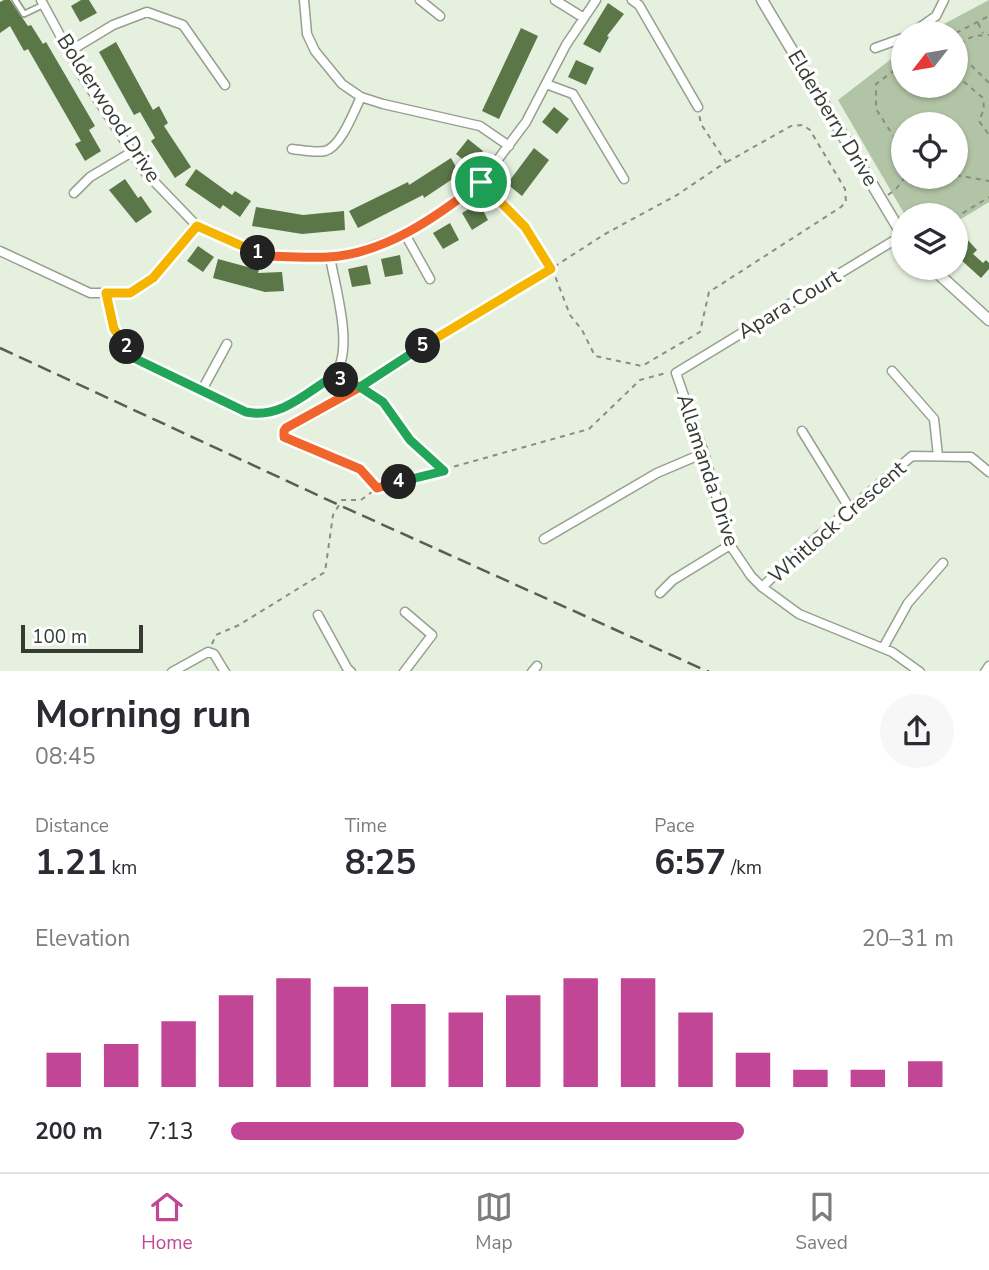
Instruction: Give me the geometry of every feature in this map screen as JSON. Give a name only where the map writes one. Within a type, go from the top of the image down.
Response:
[{"type":"street","points":[[304,0],[307,34],[315,51],[342,84],[361,97],[383,104],[480,127],[509,146]]},
{"type":"street","points":[[420,0],[440,16]]},
{"type":"street","points":[[555,0],[584,18]]},
{"type":"street","name":"Bolderwood Drive","points":[[42,2],[81,74],[145,172],[197,226],[263,256],[330,257],[368,249],[405,234],[453,204],[481,182],[526,122],[566,45],[596,0]]},
{"type":"street","points":[[632,0],[639,5],[698,107]]},
{"type":"street","name":"Elderberry Drive","points":[[762,0],[891,216]]},
{"type":"street","points":[[929,21],[936,16],[944,0]]},
{"type":"street","points":[[70,51],[113,25],[146,12],[183,25],[225,85]]},
{"type":"street","points":[[875,48],[891,42]]},
{"type":"street","points":[[546,84],[573,94],[624,179]]},
{"type":"street","points":[[292,149],[325,151],[332,148],[340,141],[361,97]]},
{"type":"street","points":[[74,193],[90,177],[132,152]]},
{"type":"street","points":[[481,182],[525,227]]},
{"type":"street","points":[[0,251],[90,293],[130,293],[153,278],[197,226]]},
{"type":"street","points":[[405,234],[430,279]]},
{"type":"street","name":"Apara Court","points":[[676,373],[891,243]]},
{"type":"street","points":[[106,293],[114,329],[136,359],[246,412],[264,414],[283,409],[332,377],[340,364],[344,340],[330,257]]},
{"type":"street","points":[[945,280],[989,320]]},
{"type":"street","points":[[202,390],[227,344]]},
{"type":"street","points":[[892,371],[934,419],[938,456]]},
{"type":"street","name":"Allamanda Drive","points":[[676,373],[704,453],[730,545],[741,562],[762,587],[799,614],[883,648],[920,671]]},
{"type":"street","points":[[802,431],[850,509]]},
{"type":"street","points":[[544,539],[657,473],[704,453]]},
{"type":"street","name":"Whitlock Crescent","points":[[762,587],[912,456],[971,457],[989,472]]},
{"type":"street","points":[[660,593],[673,580],[730,545]]},
{"type":"street","points":[[883,648],[908,603],[943,563]]},
{"type":"street","points":[[404,671],[432,635],[405,612]]},
{"type":"street","points":[[318,615],[346,668],[351,671]]},
{"type":"street","points":[[172,671],[208,652],[214,654],[225,671]]},
{"type":"street","points":[[985,671],[989,666]]},
{"type":"lane","points":[[15,0],[24,14],[42,2]]},
{"type":"path","points":[[968,27],[989,16]]},
{"type":"path","points":[[978,22],[984,35]]},
{"type":"path","points":[[968,38],[989,35]]},
{"type":"path","points":[[968,64],[989,83]]},
{"type":"path","points":[[891,73],[876,84],[876,109],[891,132]]},
{"type":"path","points":[[968,87],[983,98],[984,109],[979,121],[989,135]]},
{"type":"path","points":[[698,107],[701,124],[726,162]]},
{"type":"path","points":[[377,488],[360,469],[284,437],[284,431],[360,387],[485,307],[552,268],[606,233],[677,195],[726,162],[791,126],[803,125],[810,130],[845,189],[846,202],[841,207],[709,292],[700,332],[642,366],[595,356],[582,330],[570,315],[552,268],[525,227]]},
{"type":"path","points":[[968,177],[989,181]]},
{"type":"path","points":[[887,195],[896,189]]},
{"type":"path","points":[[968,211],[989,197]]},
{"type":"path","points":[[208,652],[216,635],[239,625],[325,572],[333,515],[342,500],[361,500],[377,488],[589,429],[640,380],[660,373],[676,373]]},
{"type":"path","points":[[332,377],[360,387],[383,402],[410,440],[444,471]]},
{"type":"green space","points":[[989,0],[989,202],[968,215],[968,203],[898,203],[838,100],[891,59],[891,98],[968,98],[968,21],[950,21]]},
{"type":"building","points":[[10,0],[43,44],[46,42],[95,126],[89,130],[101,151],[85,161],[75,144],[81,141],[28,49],[24,51],[10,26],[0,33],[0,2]]},
{"type":"building","points":[[81,0],[89,0],[97,13],[80,22],[71,6]]},
{"type":"building","points":[[608,3],[624,14],[607,36],[609,37],[600,53],[583,44]]},
{"type":"building","points":[[521,28],[538,36],[499,119],[482,111]]},
{"type":"building","points":[[116,42],[153,110],[159,106],[168,123],[164,126],[191,167],[175,178],[151,141],[155,138],[140,112],[134,115],[99,52]]},
{"type":"building","points":[[576,60],[594,68],[586,85],[568,77]]},
{"type":"building","points":[[554,107],[569,119],[557,134],[542,122]]},
{"type":"building","points":[[468,139],[483,151],[471,166],[456,154]]},
{"type":"building","points":[[534,148],[549,160],[522,196],[507,184]]},
{"type":"building","points":[[451,158],[460,174],[424,198],[423,195],[358,228],[349,211],[408,182],[409,185]]},
{"type":"building","points":[[196,169],[232,195],[235,191],[251,201],[240,217],[223,205],[220,209],[185,185]]},
{"type":"building","points":[[125,179],[152,212],[136,223],[109,190]]},
{"type":"building","points":[[479,203],[488,220],[472,230],[462,213]]},
{"type":"building","points":[[256,207],[303,215],[344,211],[345,230],[302,234],[252,226]]},
{"type":"building","points":[[450,223],[459,240],[443,249],[433,233]]},
{"type":"building","points":[[968,240],[977,250],[973,254],[983,263],[986,260],[989,263],[989,269],[981,278],[968,266]]},
{"type":"building","points":[[198,246],[214,257],[203,272],[187,261]]},
{"type":"building","points":[[400,255],[403,274],[385,277],[381,259]]},
{"type":"building","points":[[218,259],[259,270],[258,273],[282,272],[284,291],[265,292],[213,278]]},
{"type":"building","points":[[367,265],[371,284],[352,287],[348,269]]},
{"type":"railway","points":[[0,348],[707,671]]},
{"type":"route","points":[[481,182],[453,204],[405,234],[360,251],[330,257],[263,256],[197,226],[153,278],[130,293],[106,293],[114,329],[136,359],[246,412],[264,414],[283,409],[332,377],[360,387],[286,428],[284,437],[360,469],[377,488],[444,471],[403,433],[383,402],[360,387],[485,307],[551,269],[525,227],[481,182]]}]
